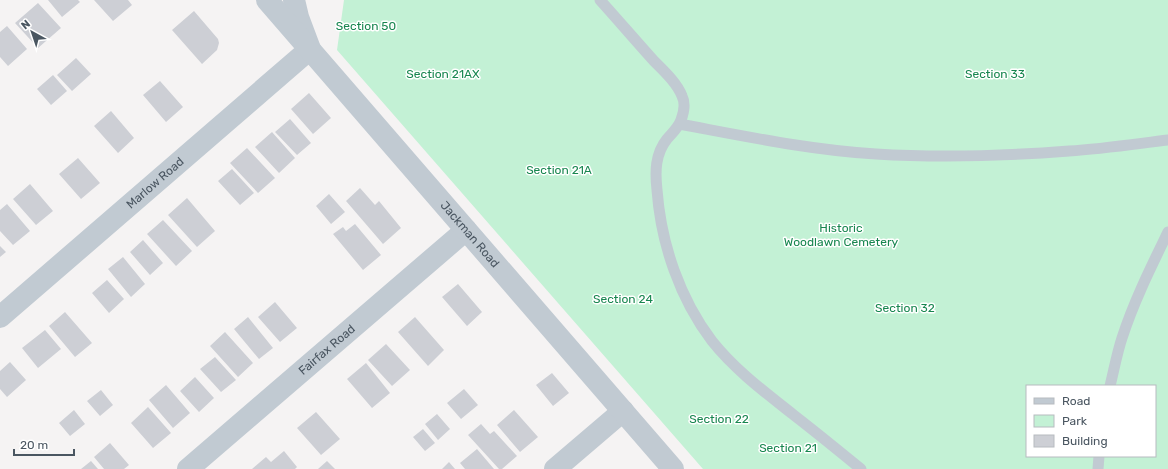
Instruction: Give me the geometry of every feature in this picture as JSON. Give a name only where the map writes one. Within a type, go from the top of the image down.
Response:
[{"type":"street","name":"Jackman Road","points":[[267,0],[673,469]]},
{"type":"street","points":[[294,0],[298,17],[310,49]]},
{"type":"street","name":"Marlow Road","points":[[0,317],[310,49]]},
{"type":"street","name":"Fairfax Road","points":[[188,469],[466,230]]},
{"type":"street","points":[[555,469],[623,411]]},
{"type":"lane","points":[[600,0],[678,89],[682,96],[684,108],[679,124],[658,154],[656,167],[661,222],[668,252],[677,279],[687,301],[713,342],[740,370],[861,469]]},
{"type":"lane","points":[[679,124],[778,142],[844,151],[923,156],[994,156],[1069,152],[1168,140]]},
{"type":"lane","points":[[1110,385],[1122,338],[1130,316],[1168,232]]},
{"type":"lane","points":[[1098,469],[1099,457]]},
{"type":"green space","name":"Historic Woodlawn Cemetery","points":[[344,0],[1168,0],[1168,469],[703,469],[337,50]]},
{"type":"building","points":[[48,0],[78,0],[80,2],[62,17]]},
{"type":"building","points":[[94,0],[128,0],[132,5],[113,21]]},
{"type":"building","points":[[38,3],[61,28],[38,48],[15,23]]},
{"type":"building","points":[[194,11],[218,39],[219,43],[217,50],[202,64],[172,30]]},
{"type":"building","points":[[7,26],[27,49],[8,66],[0,57],[0,32]]},
{"type":"building","points":[[76,58],[91,74],[72,91],[57,75]]},
{"type":"building","points":[[53,75],[67,91],[51,105],[37,89]]},
{"type":"building","points":[[160,81],[183,107],[166,122],[143,95]]},
{"type":"building","points":[[309,93],[331,118],[313,134],[291,109]]},
{"type":"building","points":[[111,111],[134,138],[118,153],[94,126]]},
{"type":"building","points":[[290,119],[311,143],[297,155],[275,132]]},
{"type":"building","points":[[272,132],[295,158],[279,173],[255,147]]},
{"type":"building","points":[[247,148],[275,178],[258,193],[230,163]]},
{"type":"building","points":[[78,158],[100,183],[81,199],[59,174]]},
{"type":"building","points":[[232,169],[254,193],[240,205],[218,181]]},
{"type":"building","points":[[30,184],[53,211],[36,225],[13,199]]},
{"type":"building","points":[[360,188],[375,205],[379,201],[401,228],[383,244],[346,201]]},
{"type":"building","points":[[329,194],[345,212],[331,224],[316,206]]},
{"type":"building","points":[[187,198],[215,231],[197,247],[168,215]]},
{"type":"building","points":[[7,204],[30,231],[13,245],[0,231],[0,210]]},
{"type":"building","points":[[163,220],[192,251],[176,266],[147,234]]},
{"type":"building","points":[[355,224],[381,255],[363,270],[333,234],[343,227],[346,231]]},
{"type":"building","points":[[143,240],[163,263],[150,275],[130,252]]},
{"type":"building","points":[[0,246],[6,252],[0,257]]},
{"type":"building","points":[[123,257],[145,284],[131,297],[108,269]]},
{"type":"building","points":[[107,280],[124,299],[109,313],[92,293]]},
{"type":"building","points":[[458,284],[482,312],[467,326],[442,297]]},
{"type":"building","points":[[275,302],[297,328],[280,342],[258,317]]},
{"type":"building","points":[[65,312],[92,343],[75,357],[49,326]]},
{"type":"building","points":[[248,317],[273,348],[259,359],[234,329]]},
{"type":"building","points":[[415,317],[444,350],[428,366],[398,332]]},
{"type":"building","points":[[45,330],[61,349],[38,368],[22,348]]},
{"type":"building","points":[[225,332],[253,363],[238,377],[210,346]]},
{"type":"building","points":[[386,344],[410,370],[392,386],[368,360]]},
{"type":"building","points":[[215,357],[236,380],[221,392],[200,369]]},
{"type":"building","points":[[10,362],[26,380],[7,397],[0,389],[0,371]]},
{"type":"building","points":[[366,363],[390,393],[372,408],[347,379]]},
{"type":"building","points":[[552,373],[569,393],[553,406],[536,385]]},
{"type":"building","points":[[195,377],[214,398],[199,412],[180,391]]},
{"type":"building","points":[[166,385],[190,413],[173,428],[149,400]]},
{"type":"building","points":[[464,389],[478,405],[461,419],[447,403]]},
{"type":"building","points":[[101,390],[113,405],[100,416],[87,401]]},
{"type":"building","points":[[148,407],[171,433],[153,448],[131,423]]},
{"type":"building","points":[[74,410],[85,424],[70,436],[59,423]]},
{"type":"building","points":[[514,410],[538,437],[520,452],[497,425]]},
{"type":"building","points":[[316,412],[340,439],[321,455],[297,428]]},
{"type":"building","points":[[437,414],[450,429],[438,440],[425,424]]},
{"type":"building","points":[[481,424],[490,434],[494,431],[517,456],[502,469],[499,469],[468,435]]},
{"type":"building","points":[[423,429],[435,443],[425,451],[413,437]]},
{"type":"building","points":[[110,443],[129,465],[124,469],[104,469],[94,457]]},
{"type":"building","points":[[477,449],[494,469],[465,469],[460,463]]},
{"type":"building","points":[[284,451],[297,467],[295,469],[252,469],[266,457],[271,462]]},
{"type":"building","points":[[91,461],[98,469],[81,469]]},
{"type":"building","points":[[327,461],[335,469],[318,469]]},
{"type":"building","points":[[449,462],[455,469],[442,469]]},
{"type":"park label","name":"Section 50","points":[[366,26]]},
{"type":"park label","name":"Section 21AX","points":[[443,74]]},
{"type":"park label","name":"Section 33","points":[[995,74]]},
{"type":"park label","name":"Section 21A","points":[[559,170]]},
{"type":"park label","name":"Section 24","points":[[623,299]]},
{"type":"park label","name":"Section 32","points":[[905,308]]},
{"type":"park label","name":"Section 22","points":[[719,419]]},
{"type":"park label","name":"Section 21","points":[[788,448]]}]
